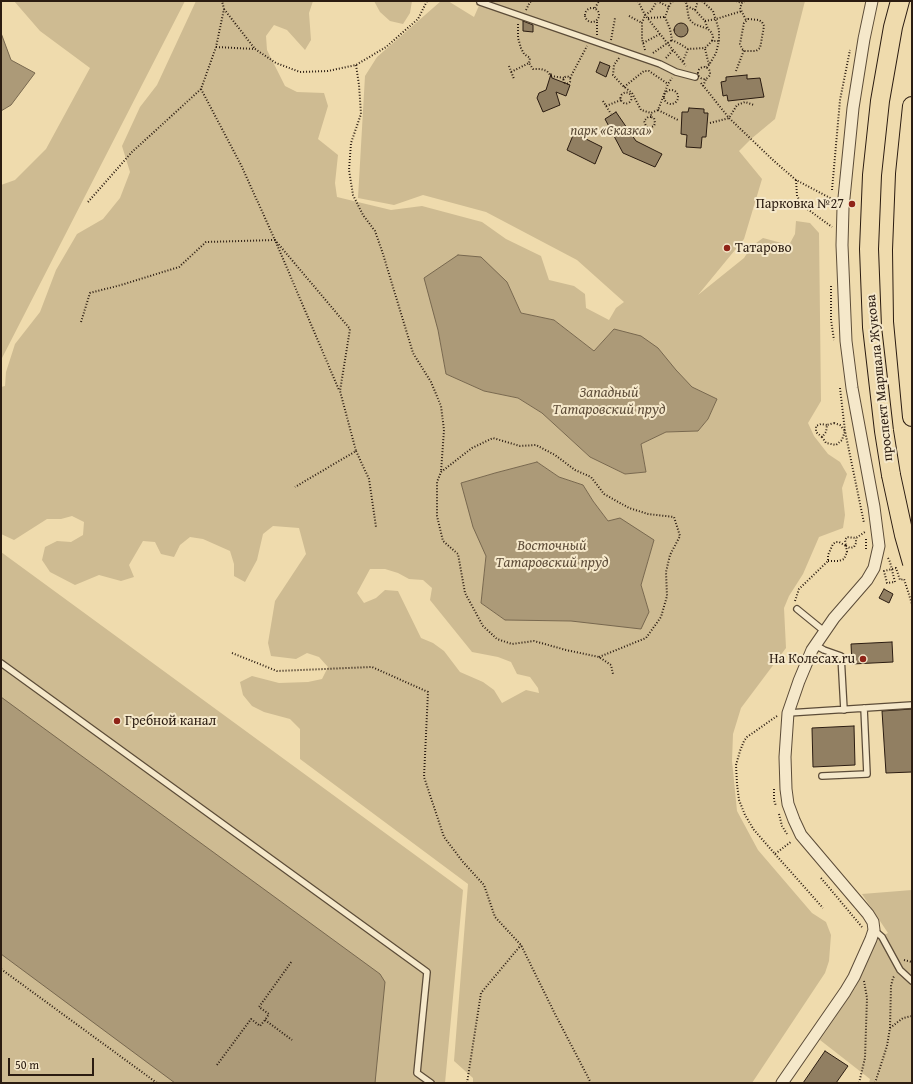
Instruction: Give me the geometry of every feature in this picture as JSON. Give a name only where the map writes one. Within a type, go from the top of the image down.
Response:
[{"type":"main road","name":"проспект Маршала Жукова","points":[[900,1],[880,101],[872,175],[869,249],[872,327],[884,431],[904,535],[912,563]]},
{"type":"main road","name":"проспект Маршала Жукова","points":[[912,106],[905,174],[902,250],[903,321],[912,417]]},
{"type":"street","points":[[782,1083],[845,992],[862,960],[873,934],[874,922],[801,834],[790,809],[786,789],[785,758],[788,713],[799,681],[815,645],[824,631],[867,580],[874,568],[879,546],[876,519],[852,388],[846,341],[842,245],[843,208],[853,108],[864,39],[872,1]]},
{"type":"lane","points":[[480,2],[609,47],[650,59],[676,72],[695,76]]},
{"type":"lane","points":[[797,609],[824,631]]},
{"type":"lane","points":[[815,645],[841,656],[844,710]]},
{"type":"lane","points":[[1,663],[427,972],[418,1073],[431,1083]]},
{"type":"lane","points":[[788,713],[912,705]]},
{"type":"lane","points":[[822,776],[867,774],[864,708]]},
{"type":"lane","points":[[873,934],[882,936],[900,970],[912,981]]},
{"type":"path","points":[[222,1],[224,9],[255,49],[276,63],[300,72],[328,71],[356,65],[386,47],[418,19],[427,1]]},
{"type":"path","points":[[523,17],[530,2],[533,1]]},
{"type":"path","points":[[595,8],[599,1]]},
{"type":"path","points":[[669,7],[657,1],[651,10],[645,15],[642,23],[642,39],[650,59],[672,40]]},
{"type":"path","points":[[672,40],[670,29],[665,17],[673,1]]},
{"type":"path","points":[[684,1],[687,6],[689,18],[694,24],[708,29]]},
{"type":"path","points":[[694,10],[698,1]]},
{"type":"path","points":[[702,1],[713,11],[719,30],[719,41],[716,53],[710,65],[700,68],[698,73],[701,78],[706,79]]},
{"type":"path","points":[[736,1],[742,3]]},
{"type":"path","points":[[745,1],[742,3],[740,8],[746,20],[740,39],[740,44],[744,50],[753,52],[760,48],[764,32],[762,22],[759,20],[746,20]]},
{"type":"path","points":[[672,40],[688,49],[705,48],[712,41],[712,33],[704,21],[694,10],[687,6]]},
{"type":"path","points":[[595,8],[586,10],[584,16],[588,22],[595,22],[598,20]]},
{"type":"path","points":[[595,8],[599,14],[597,42]]},
{"type":"path","points":[[88,202],[132,152],[201,89],[216,47],[224,9]]},
{"type":"path","points":[[704,21],[742,11]]},
{"type":"path","points":[[517,15],[518,38],[524,54],[530,58],[529,63],[533,69],[547,71],[551,76],[570,78]]},
{"type":"path","points":[[629,16],[642,23]]},
{"type":"path","points":[[648,18],[665,17]]},
{"type":"path","points":[[609,47],[615,18]]},
{"type":"path","points":[[643,43],[660,34]]},
{"type":"path","points":[[564,78],[564,82],[568,84],[590,40]]},
{"type":"path","points":[[712,41],[719,41]]},
{"type":"path","points":[[216,47],[255,49]]},
{"type":"path","points":[[705,48],[710,65]]},
{"type":"path","points":[[683,62],[688,49]]},
{"type":"path","points":[[736,71],[744,50]]},
{"type":"path","points":[[624,52],[614,65],[613,75],[632,96],[641,110],[651,115],[654,118],[654,126],[648,128],[644,121],[648,117],[651,115],[658,110],[668,84],[676,72]]},
{"type":"path","points":[[511,72],[529,63]]},
{"type":"path","points":[[356,65],[361,114],[351,143],[349,170],[353,195],[375,231],[384,254],[413,353],[432,382],[441,406],[444,430],[441,472],[437,482],[436,516],[443,541],[458,554],[465,593],[483,626],[497,640],[512,644],[534,641],[599,657],[611,665],[613,674]]},
{"type":"path","points":[[509,66],[514,79]]},
{"type":"path","points":[[702,86],[709,77],[710,71],[706,67]]},
{"type":"path","points":[[624,87],[644,71],[649,71],[668,84]]},
{"type":"path","points":[[201,89],[241,165],[340,391],[356,451],[369,479],[376,527]]},
{"type":"path","points":[[671,90],[677,93],[678,99],[674,104],[668,103],[664,98],[664,95],[671,90]]},
{"type":"path","points":[[621,100],[620,97],[626,93],[632,96]]},
{"type":"path","points":[[621,100],[626,104],[629,103],[632,96]]},
{"type":"path","points":[[606,106],[621,100]]},
{"type":"path","points":[[603,101],[611,114]]},
{"type":"path","points":[[710,122],[729,118],[737,105],[745,102],[754,105]]},
{"type":"path","points":[[658,110],[678,120]]},
{"type":"path","points":[[751,139],[796,180],[832,199],[832,206]]},
{"type":"path","points":[[796,180],[797,196],[806,208],[832,227],[832,220]]},
{"type":"path","points":[[81,322],[90,293],[179,267],[206,242],[274,240]]},
{"type":"path","points":[[274,240],[350,328],[340,391]]},
{"type":"path","points":[[831,281],[831,320],[834,344]]},
{"type":"path","points":[[839,384],[845,431],[866,532],[865,553]]},
{"type":"path","points":[[834,423],[840,425],[845,431],[842,440],[836,445],[826,443],[816,432],[816,426],[834,423]]},
{"type":"path","points":[[822,437],[826,432],[827,425]]},
{"type":"path","points":[[441,472],[472,448],[493,438],[520,446],[536,445],[555,455],[575,470],[592,477],[604,494],[630,508],[648,514],[674,517],[680,536],[670,555],[666,572],[667,596],[661,617],[646,638],[599,657]]},
{"type":"path","points":[[295,487],[356,451]]},
{"type":"path","points":[[797,609],[795,597],[799,589],[828,561],[839,561],[844,559],[847,552],[845,540],[847,537],[856,538],[866,532]]},
{"type":"path","points":[[828,561],[828,555],[833,544],[839,542],[850,548],[856,544],[856,538]]},
{"type":"path","points":[[890,562],[891,568],[893,575],[895,582],[887,583],[884,571],[890,569],[896,568],[900,580],[904,579],[912,604]]},
{"type":"path","points":[[232,653],[277,672],[372,667],[428,692],[424,777],[444,837],[463,862],[484,884],[495,917],[521,945],[591,1083]]},
{"type":"path","points":[[778,723],[778,716],[747,737],[740,751],[736,773],[740,800],[745,815],[754,830],[822,908]]},
{"type":"path","points":[[774,786],[774,800],[776,807]]},
{"type":"path","points":[[778,813],[782,826],[791,842]]},
{"type":"path","points":[[775,854],[801,834]]},
{"type":"path","points":[[821,878],[873,934]]},
{"type":"path","points":[[467,1083],[481,993],[521,945]]},
{"type":"path","points":[[859,1083],[865,1058],[867,998],[862,960]]},
{"type":"path","points":[[218,1065],[251,1019],[260,1026],[265,1020],[269,1014],[259,1007],[292,961]]},
{"type":"path","points":[[1,969],[157,1083]]},
{"type":"path","points":[[875,1083],[887,1046],[890,1028],[891,986],[893,978],[900,970]]},
{"type":"path","points":[[890,1028],[903,1018],[912,1016]]},
{"type":"path","points":[[265,1020],[292,1040]]},
{"type":"green space","points":[[14,1],[185,1],[1,360],[1,185],[15,180],[46,149],[90,68],[40,31]]},
{"type":"green space","name":"парк «Сказка»","points":[[196,1],[313,1],[309,13],[311,40],[305,50],[287,30],[274,25],[266,36],[267,50],[285,86],[297,92],[324,93],[328,106],[318,139],[338,155],[335,183],[337,197],[391,210],[422,206],[482,222],[506,239],[541,256],[549,280],[574,286],[585,294],[586,308],[609,320],[616,308],[624,302],[577,260],[486,212],[423,195],[394,205],[358,198],[365,76],[377,57],[441,1],[448,1],[474,17],[481,1],[805,1],[775,119],[739,151],[762,179],[744,239],[698,295],[744,258],[752,246],[763,238],[789,245],[795,234],[796,221],[810,223],[819,233],[821,401],[808,423],[814,436],[828,454],[840,462],[847,474],[842,488],[845,515],[843,528],[819,537],[803,574],[789,596],[784,608],[786,648],[741,708],[733,734],[732,761],[737,811],[758,850],[812,913],[826,922],[831,935],[829,961],[825,973],[752,1083],[473,1083],[473,1078],[454,1061],[468,884],[300,759],[300,729],[290,719],[264,712],[252,706],[243,695],[240,682],[252,676],[279,683],[308,682],[322,679],[328,667],[319,657],[307,653],[296,659],[271,656],[268,643],[275,601],[306,554],[299,528],[273,526],[263,534],[257,560],[245,582],[234,576],[234,564],[230,551],[203,539],[190,537],[180,545],[174,557],[161,554],[155,542],[143,541],[129,565],[134,577],[121,581],[99,575],[75,585],[50,572],[42,560],[45,547],[57,541],[71,542],[83,535],[84,522],[72,516],[61,519],[47,519],[14,540],[1,534],[1,387],[5,386],[6,372],[15,344],[40,312],[56,270],[77,234],[103,219],[120,198],[130,172],[122,146],[140,107],[157,85]],"holes":[[[507,282],[521,313],[554,320],[594,351],[614,329],[676,370],[692,388],[717,399],[708,419],[698,431],[666,432],[641,444],[646,472],[625,474],[590,457],[542,413],[518,398],[484,391],[446,374],[438,330]],[[537,462],[559,477],[583,485],[608,521],[654,540],[641,585],[649,612],[571,621],[505,620],[481,603],[486,556],[461,483]],[[370,569],[385,569],[398,573],[409,579],[423,580],[432,588],[430,600],[472,652],[498,657],[511,662],[517,674],[530,677],[538,688],[539,693],[526,690],[502,703],[494,690],[483,682],[460,672],[444,651],[433,643],[421,638],[398,591],[385,590],[376,598],[364,603],[357,593]]]},
{"type":"green space","points":[[374,1],[412,1],[410,13],[403,24],[390,21],[380,12]]},
{"type":"green space","name":"Гребной канал","points":[[1,552],[463,890],[445,1083],[1,1083]]},
{"type":"green space","points":[[912,890],[912,1083],[869,1083],[870,1079],[820,1040],[855,988],[876,939],[888,933],[862,894]]},
{"type":"water","points":[[1,33],[11,60],[35,73],[11,105],[1,111]]},
{"type":"water","name":"Западный Татаровский пруд","points":[[458,255],[481,257],[507,282],[521,313],[554,320],[594,351],[614,329],[641,336],[658,348],[692,387],[717,399],[708,419],[698,431],[666,432],[641,444],[646,472],[625,474],[590,457],[542,413],[518,398],[484,391],[446,374],[438,330],[424,278]]},
{"type":"water","name":"Восточный Татаровский пруд","points":[[537,462],[559,477],[583,485],[608,521],[620,518],[654,540],[641,585],[649,612],[641,629],[571,621],[505,620],[481,603],[486,556],[473,527],[461,483]]},
{"type":"water","points":[[1,697],[380,974],[385,982],[375,1083],[175,1083],[1,954]]},
{"type":"building","points":[[523,21],[533,25],[533,32],[523,31]]},
{"type":"building","points":[[678,23],[684,23],[688,27],[688,33],[684,37],[678,37],[674,33],[674,27]]},
{"type":"building","points":[[600,62],[610,66],[606,77],[596,72]]},
{"type":"building","points":[[551,74],[552,78],[570,85],[566,96],[556,92],[560,105],[543,112],[537,98],[539,93],[546,90]]},
{"type":"building","points":[[747,75],[747,79],[760,78],[764,97],[728,101],[727,95],[723,96],[721,82],[726,81],[726,77]]},
{"type":"building","points":[[689,108],[704,109],[704,113],[708,113],[706,137],[702,137],[701,148],[686,147],[687,135],[681,134],[682,112],[688,112]]},
{"type":"building","points":[[616,112],[636,141],[662,154],[655,167],[623,153],[605,119]]},
{"type":"building","points":[[574,133],[602,147],[595,164],[567,150]]},
{"type":"building","points":[[884,589],[893,594],[889,603],[879,598]]},
{"type":"building","points":[[892,642],[893,662],[852,664],[851,644]]},
{"type":"building","points":[[912,709],[912,772],[886,773],[882,711]]},
{"type":"building","points":[[854,726],[855,765],[813,767],[812,728]]},
{"type":"building","points":[[825,1051],[848,1066],[836,1083],[803,1083]]},
{"type":"place","name":"Парковка №27","points":[[852,204]]},
{"type":"place","name":"Татарово","points":[[727,248]]},
{"type":"place","name":"На Колесах.ru","points":[[863,659]]},
{"type":"place","name":"Гребной канал","points":[[117,721]]}]
